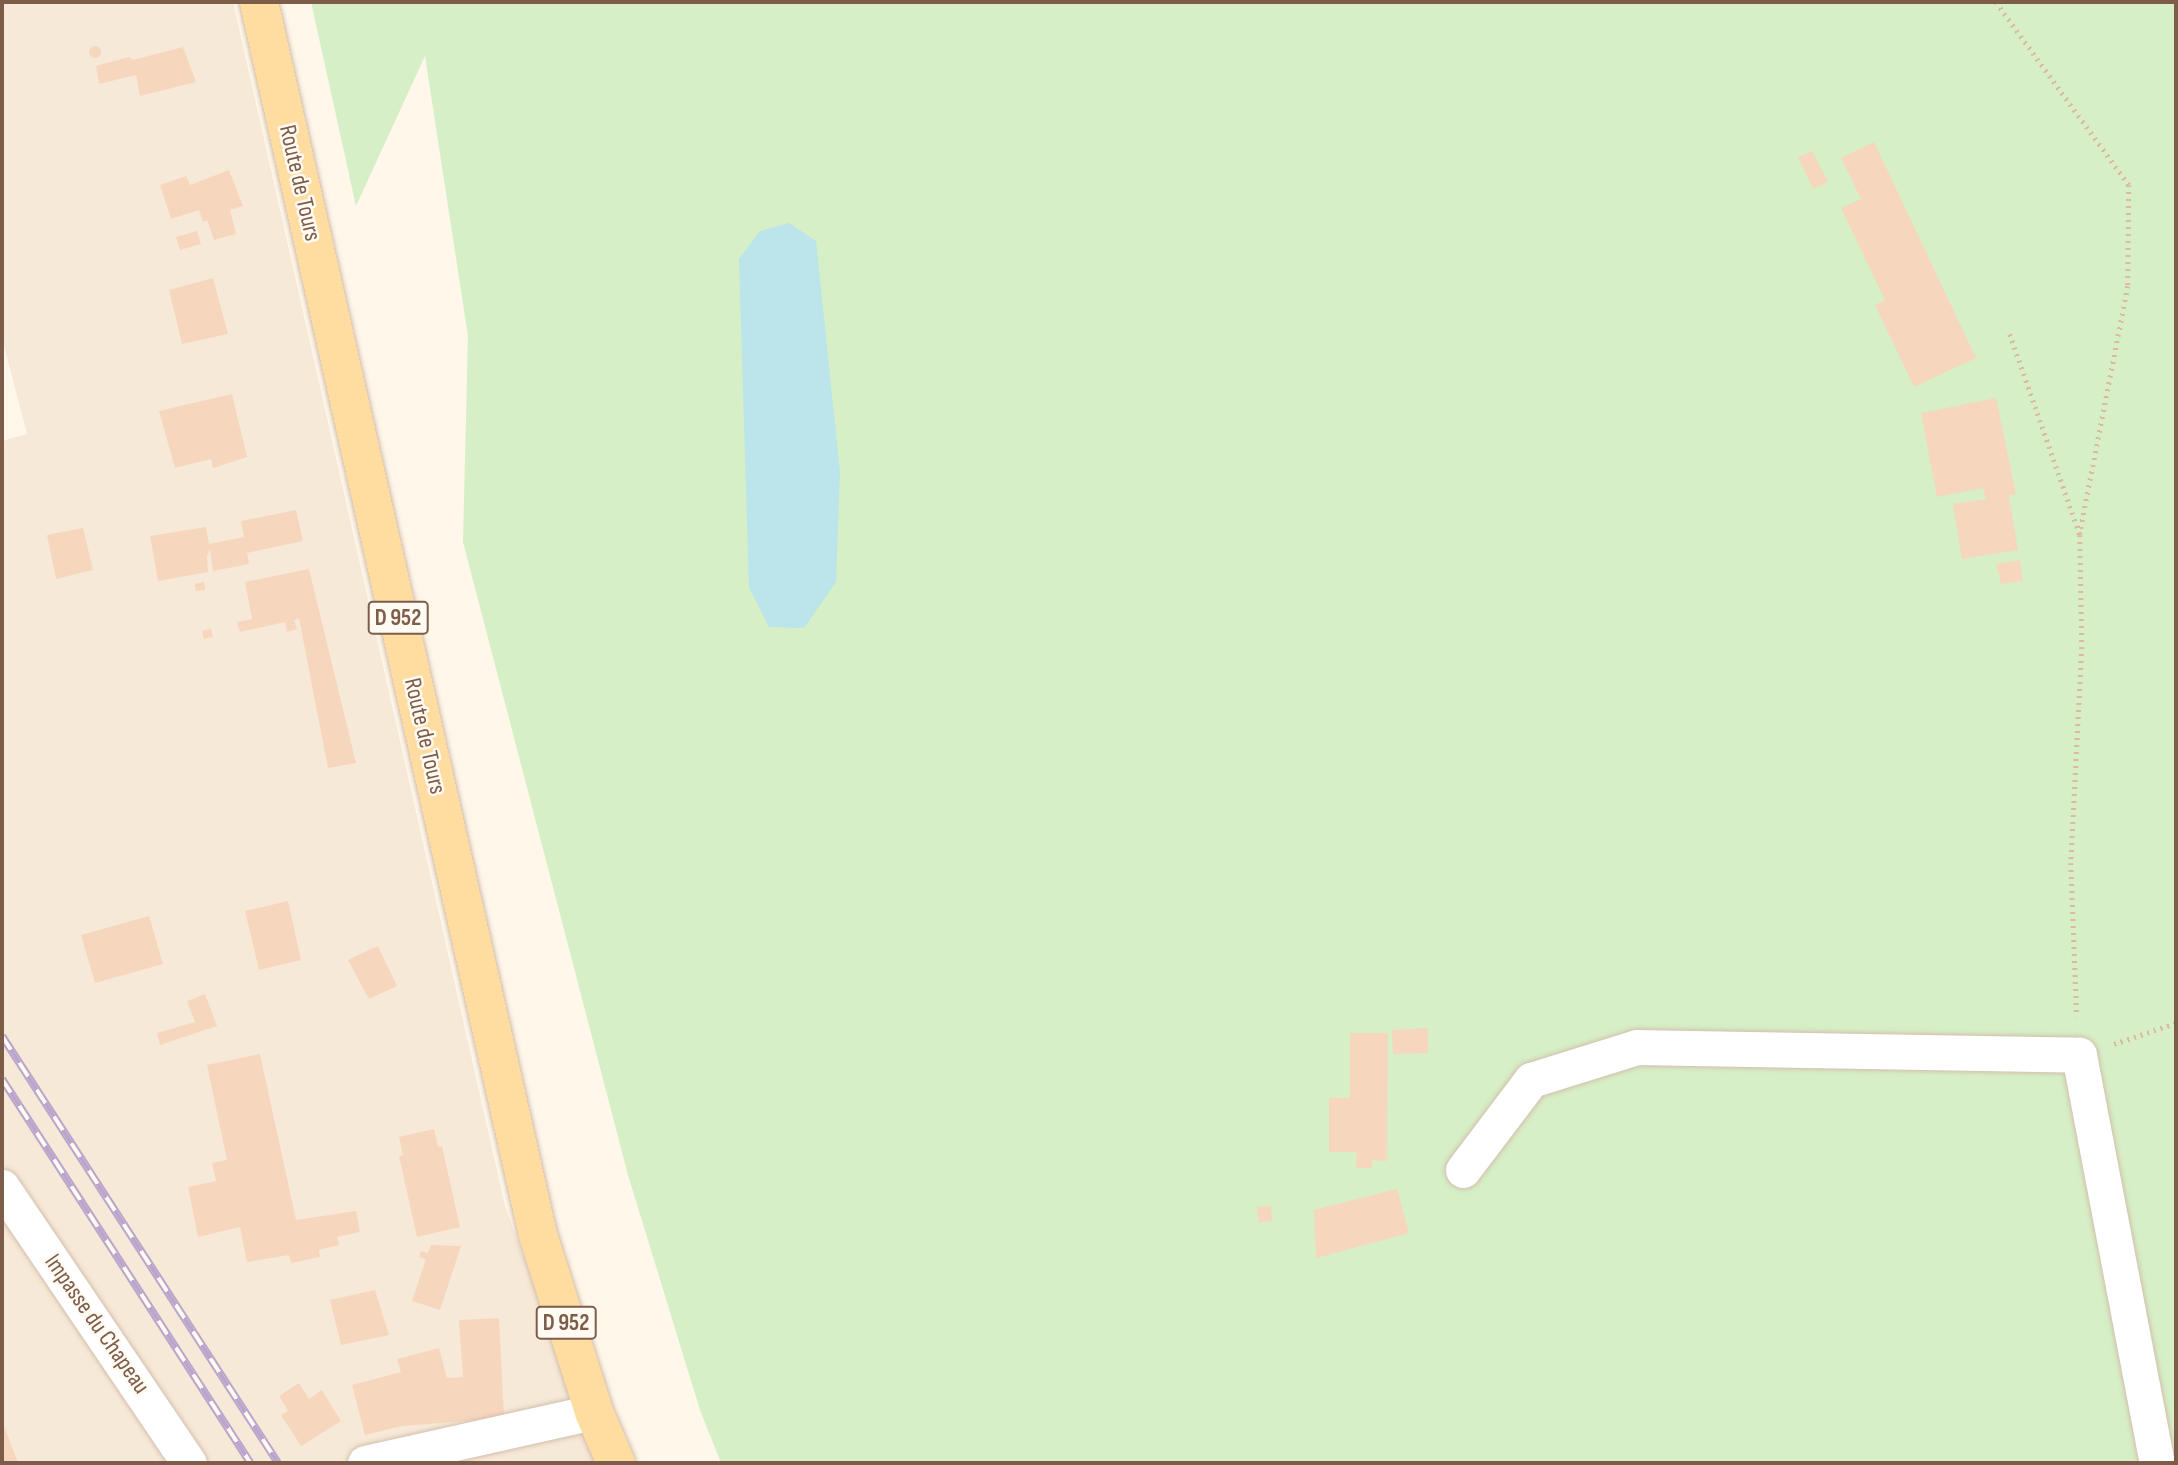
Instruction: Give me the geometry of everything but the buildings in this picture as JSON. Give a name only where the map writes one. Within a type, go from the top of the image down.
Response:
[{"type":"main road","name":"Route de Tours","points":[[259,2],[538,1235],[594,1412],[616,1463]]},
{"type":"street","points":[[1463,1170],[1531,1080],[1637,1046],[2079,1055],[2157,1463]]},
{"type":"street","name":"Impasse du Chapeau","points":[[2,1187],[189,1463]]},
{"type":"street","points":[[365,1463],[594,1412]]},
{"type":"path","points":[[1996,2],[2129,185],[2128,286],[2080,535],[2082,647],[2071,863],[2079,1055],[2176,1023]]},
{"type":"path","points":[[2010,334],[2080,535]]},
{"type":"shaded area","points":[[2,2],[233,2],[505,1206],[599,1463],[2,1463],[2,441],[27,434],[2,338]]},
{"type":"green space","points":[[311,2],[2176,2],[2176,1463],[721,1463],[700,1410],[628,1175],[463,542],[468,336],[425,56],[356,206]]},
{"type":"water","points":[[789,223],[816,241],[840,472],[836,582],[804,628],[769,627],[749,587],[739,259],[760,231]]},
{"type":"railway","points":[[2,1036],[278,1463]]},
{"type":"railway","points":[[2,1079],[250,1463]]}]
